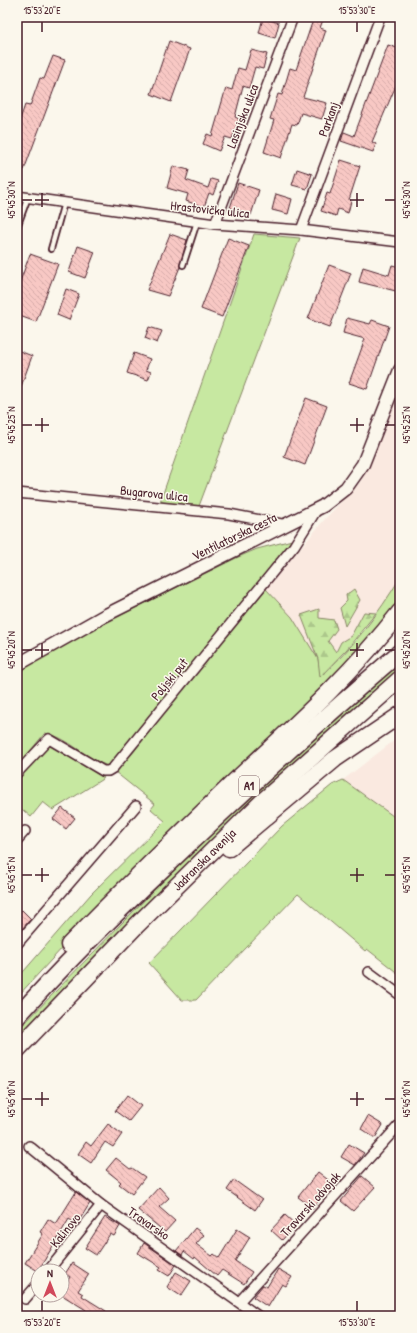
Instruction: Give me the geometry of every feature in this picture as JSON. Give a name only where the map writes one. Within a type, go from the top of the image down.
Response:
[{"type":"highway","points":[[38,993],[61,954],[89,924],[150,863],[335,687],[372,648],[400,612]]},
{"type":"highway","name":"Jadranska avenija","points":[[17,1017],[38,993],[102,927],[246,789],[309,730],[400,652]]},
{"type":"highway","name":"Jadranska avenija","points":[[17,1050],[137,925],[264,800],[400,679]]},
{"type":"highway","points":[[137,925],[335,759],[400,715]]},
{"type":"main road","name":"Ventilatorska cesta","points":[[17,665],[104,616],[287,526],[317,509],[346,488],[359,471],[378,429],[400,370]]},
{"type":"street","name":"Lasinjska ulica","points":[[215,224],[293,17]]},
{"type":"street","name":"Parkanj","points":[[301,230],[380,17]]},
{"type":"street","name":"Hrastovička ulica","points":[[17,196],[197,222],[301,230],[400,242]]},
{"type":"street","name":"Bugarova ulica","points":[[17,493],[229,514],[287,526]]},
{"type":"street","name":"Poljski put","points":[[17,773],[49,739],[103,771],[108,771],[113,768],[294,546],[317,509]]},
{"type":"street","points":[[17,944],[136,806]]},
{"type":"street","points":[[17,840],[25,831]]},
{"type":"street","points":[[370,972],[400,995]]},
{"type":"street","name":"Travarski odvojak","points":[[239,1302],[400,1124]]},
{"type":"street","name":"Travarsko","points":[[29,1146],[101,1205],[258,1316]]},
{"type":"street","name":"Kalinovo","points":[[54,1263],[101,1205]]},
{"type":"street","points":[[26,1299],[30,1294]]},
{"type":"lane","points":[[17,227],[28,198]]},
{"type":"lane","points":[[51,249],[64,203]]},
{"type":"lane","points":[[183,265],[197,222]]},
{"type":"shaded area","points":[[400,382],[400,578],[388,599],[347,649],[320,677],[292,617],[266,589],[325,519],[361,481],[371,459]]},
{"type":"shaded area","points":[[400,736],[400,821],[343,780]]},
{"type":"green space","points":[[254,234],[300,238],[199,506],[160,502]]},
{"type":"green space","points":[[292,540],[108,766],[100,763],[62,739],[45,733],[17,767],[17,672],[109,621],[236,558],[257,549]]},
{"type":"green space","points":[[400,578],[400,603],[371,641],[64,946],[17,997],[17,979],[91,894],[165,821],[151,809],[155,804],[115,772],[132,754],[192,677],[266,589],[292,617],[318,659],[321,676],[364,630]]},
{"type":"green space","points":[[354,589],[360,600],[345,626],[340,608],[347,601],[346,595]]},
{"type":"green space","points":[[319,609],[319,618],[334,620],[337,629],[328,641],[336,652],[341,642],[351,636],[364,612],[376,613],[347,649],[320,677],[318,659],[301,615]]},
{"type":"green space","points":[[400,662],[400,668],[300,756],[155,895],[17,1039],[18,1030],[195,848],[313,738]]},
{"type":"green space","points":[[47,744],[104,778],[53,810],[43,802],[31,817],[17,805],[17,779]]},
{"type":"green space","points":[[343,780],[400,821],[400,975],[367,949],[365,951],[298,894],[196,1000],[182,1000],[149,963],[282,826],[332,785]]},
{"type":"building","points":[[314,17],[324,17],[320,28],[326,30],[303,97],[327,103],[322,119],[301,113],[297,125],[292,124],[281,158],[264,152],[274,120],[270,119],[278,94],[282,95],[290,68],[296,70]]},
{"type":"building","points":[[263,18],[279,23],[275,38],[259,33]]},
{"type":"building","points":[[169,41],[190,49],[171,102],[151,94]]},
{"type":"building","points":[[388,45],[400,49],[400,76],[372,142],[376,144],[373,152],[341,141],[344,132],[354,136]]},
{"type":"building","points":[[251,50],[267,54],[263,69],[255,67],[249,88],[243,86],[235,117],[239,119],[232,139],[225,137],[219,151],[203,144],[207,134],[212,136],[226,88],[232,90],[238,68],[245,70]]},
{"type":"building","points":[[53,56],[65,60],[24,170],[17,167],[17,128],[25,105],[30,106],[40,78],[44,79]]},
{"type":"building","points":[[341,160],[360,166],[349,200],[351,201],[348,213],[338,209],[336,216],[321,211],[327,193],[330,194]]},
{"type":"building","points":[[173,166],[189,170],[186,180],[208,188],[211,179],[218,181],[213,195],[209,193],[204,207],[186,201],[188,194],[167,188]]},
{"type":"building","points":[[297,169],[312,174],[307,189],[292,185]]},
{"type":"building","points":[[238,183],[259,190],[251,215],[230,208]]},
{"type":"building","points":[[276,194],[292,199],[288,214],[272,210]]},
{"type":"building","points":[[170,234],[187,240],[180,267],[168,296],[147,290]]},
{"type":"building","points":[[228,238],[249,246],[222,317],[201,309]]},
{"type":"building","points":[[78,246],[95,252],[85,278],[69,272]]},
{"type":"building","points":[[30,254],[58,264],[36,322],[17,315],[17,290]]},
{"type":"building","points":[[329,265],[351,273],[330,327],[308,319]]},
{"type":"building","points":[[392,265],[400,267],[400,292],[359,282],[363,267],[389,275]]},
{"type":"building","points":[[66,289],[79,294],[69,320],[57,315]]},
{"type":"building","points":[[347,318],[370,324],[372,320],[389,326],[367,389],[349,383],[365,339],[343,333]]},
{"type":"building","points":[[149,327],[162,331],[157,343],[145,338]]},
{"type":"building","points":[[17,350],[32,356],[18,395],[17,395]]},
{"type":"building","points":[[134,353],[150,359],[146,370],[151,372],[148,380],[127,373]]},
{"type":"building","points":[[306,398],[327,406],[305,465],[284,457]]},
{"type":"building","points":[[62,808],[75,818],[66,829],[53,819]]},
{"type":"building","points":[[22,910],[31,919],[20,931],[17,928],[17,914]]},
{"type":"building","points":[[127,1095],[141,1106],[129,1121],[115,1111]]},
{"type":"building","points":[[368,1116],[383,1125],[375,1138],[361,1129]]},
{"type":"building","points":[[108,1124],[122,1134],[113,1147],[105,1142],[91,1163],[78,1154],[86,1142],[91,1146]]},
{"type":"building","points":[[349,1144],[364,1153],[355,1165],[341,1157]]},
{"type":"building","points":[[116,1158],[130,1169],[132,1168],[145,1177],[132,1194],[119,1184],[121,1182],[106,1170]]},
{"type":"building","points":[[318,1172],[332,1183],[313,1208],[298,1197]]},
{"type":"building","points":[[362,1176],[375,1187],[353,1211],[341,1201]]},
{"type":"building","points":[[234,1180],[262,1200],[255,1210],[227,1190]]},
{"type":"building","points":[[159,1187],[169,1198],[159,1207],[175,1221],[165,1232],[138,1210]]},
{"type":"building","points":[[76,1192],[90,1203],[77,1224],[69,1219],[43,1263],[30,1263],[30,1266],[25,1263],[43,1234],[40,1232],[48,1219],[56,1224]]},
{"type":"building","points":[[285,1215],[296,1225],[282,1240],[271,1230]]},
{"type":"building","points":[[105,1217],[120,1226],[114,1236],[110,1234],[96,1255],[85,1248]]},
{"type":"building","points":[[195,1228],[204,1235],[196,1244],[212,1256],[214,1254],[219,1258],[237,1229],[250,1237],[235,1261],[252,1272],[244,1284],[222,1270],[217,1276],[195,1257],[194,1259],[184,1251],[182,1255],[176,1251]]},
{"type":"building","points":[[144,1243],[176,1265],[169,1276],[159,1270],[161,1267],[138,1253]]},
{"type":"building","points":[[72,1263],[89,1274],[78,1291],[83,1294],[82,1296],[106,1311],[103,1316],[82,1316],[86,1310],[70,1300],[70,1266]]},
{"type":"building","points":[[278,1269],[292,1277],[286,1286],[282,1284],[268,1307],[253,1297],[263,1285],[267,1287]]},
{"type":"building","points":[[176,1272],[191,1281],[181,1296],[167,1287]]}]
